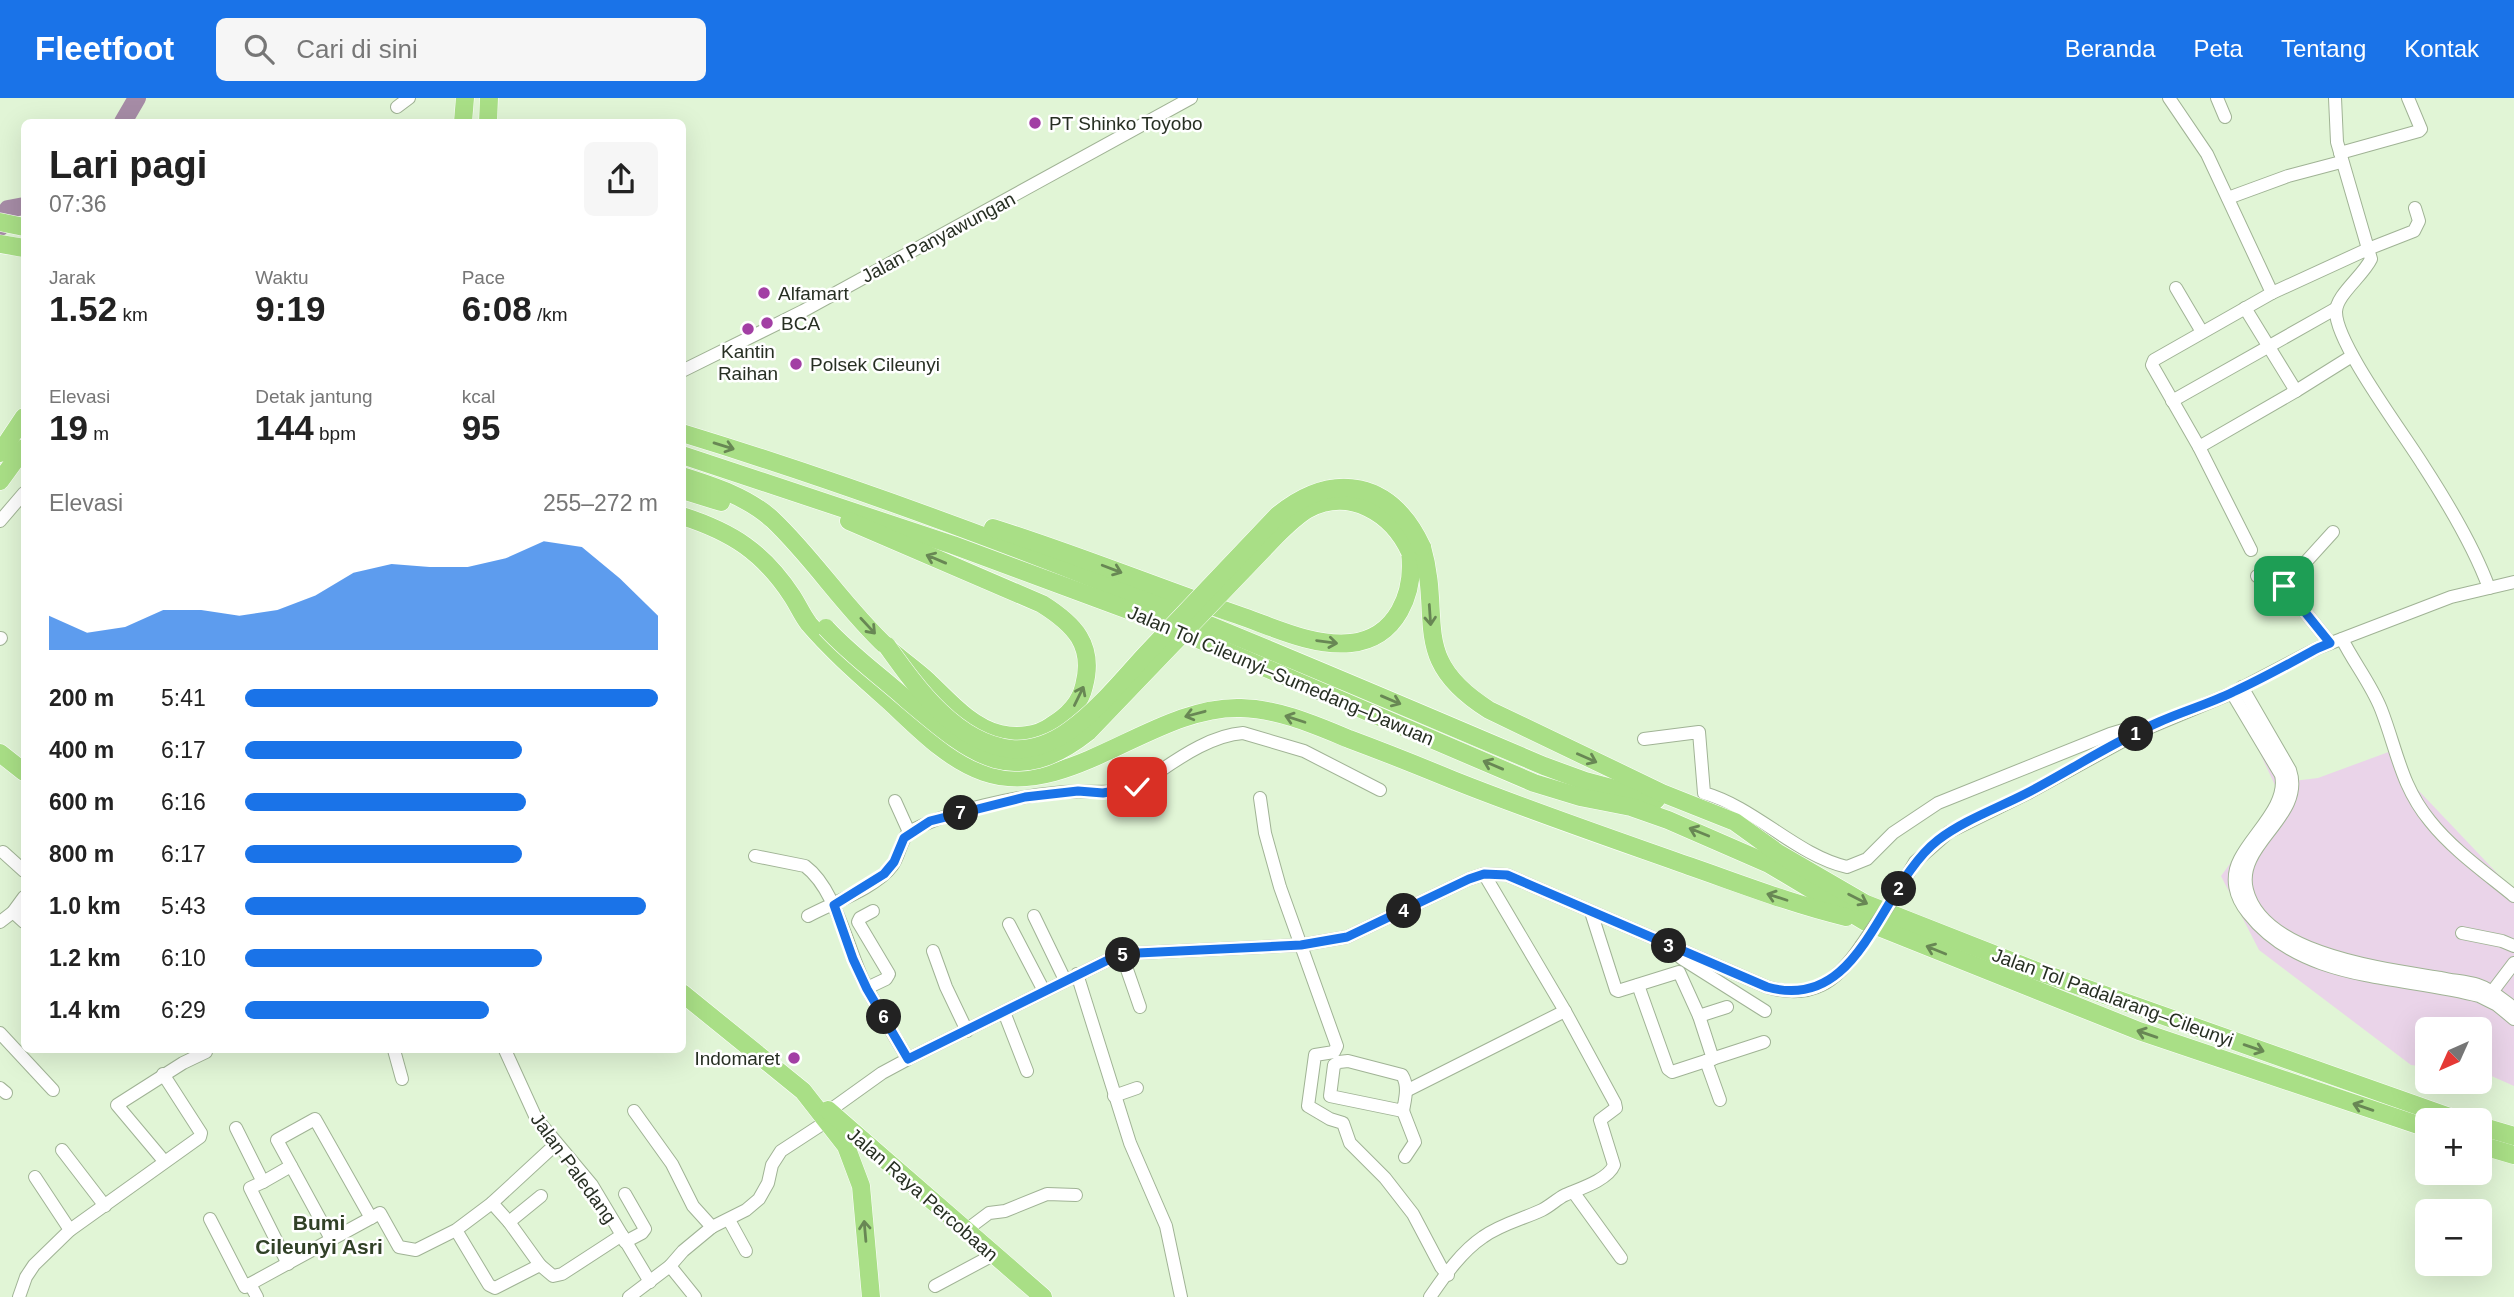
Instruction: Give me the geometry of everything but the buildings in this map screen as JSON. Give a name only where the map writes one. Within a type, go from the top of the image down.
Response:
[{"type":"highway","points":[[488,119],[489,98]]},
{"type":"highway","points":[[465,99],[466,119]]},
{"type":"highway","points":[[0,222],[21,227]]},
{"type":"highway","points":[[0,244],[21,248]]},
{"type":"highway","points":[[0,481],[16,458],[21,432]]},
{"type":"highway","points":[[686,434],[765,458],[1045,552],[1270,626],[1336,644],[1367,639],[1384,629],[1397,616],[1410,584],[1416,550],[1412,527],[1400,511],[1369,491],[1330,488],[1311,493],[1278,514],[1090,714],[1052,741],[1032,748],[1013,749],[976,739],[960,727],[918,687],[887,646],[761,510],[735,495],[686,477]]},
{"type":"highway","name":"Jalan Tol Cileunyi–Sumedang–Dawuan","points":[[686,457],[953,545],[1142,615],[1534,783],[1580,797],[1631,807],[1731,845],[1769,863],[1867,922]]},
{"type":"highway","points":[[736,472],[1042,604],[1072,627],[1082,640],[1087,673],[1084,689],[1063,719],[1048,729],[1032,734],[1000,734],[969,718],[887,646]]},
{"type":"highway","points":[[686,491],[717,500],[751,517],[784,540],[815,567]]},
{"type":"highway","points":[[793,597],[853,656],[954,739],[975,753],[991,759],[1022,761],[1053,755],[1088,732],[1275,537],[1309,509],[1328,502],[1347,501],[1365,505],[1391,522],[1426,563],[1432,640],[1441,664],[1469,698],[1555,744],[1662,793],[1735,822],[1778,853]]},
{"type":"highway","points":[[686,507],[710,519],[743,542],[770,567],[808,622],[835,651],[944,750],[962,762],[1005,778],[1032,777],[1073,766],[1161,725],[1190,715],[1230,708],[1263,710],[1320,727],[1528,809],[1769,895],[1867,922]]},
{"type":"highway","points":[[686,517],[743,542]]},
{"type":"highway","name":"Jalan Tol Cileunyi–Sumedang–Dawuan","points":[[1045,552],[1544,766],[1585,781],[1674,806],[1778,853]]},
{"type":"highway","points":[[0,753],[21,764]]},
{"type":"highway","name":"Jalan Tol Padalarang–Cileunyi","points":[[1778,853],[1866,904],[2021,965],[2424,1108]]},
{"type":"highway","name":"Jalan Tol Padalarang–Cileunyi","points":[[1867,922],[2139,1031],[2415,1124]]},
{"type":"highway","name":"Jalan Raya Percobaan","points":[[686,996],[803,1091],[828,1116],[875,1149],[1043,1297]]},
{"type":"highway","points":[[828,1116],[846,1146],[861,1186],[871,1297]]},
{"type":"highway","points":[[2492,1130],[2514,1136]]},
{"type":"highway","points":[[854,1165],[864,1152],[875,1149]]},
{"type":"highway","points":[[2492,1149],[2514,1155]]},
{"type":"street","points":[[397,107],[409,98]]},
{"type":"street","name":"Jalan Panyawungan","points":[[686,369],[803,311],[1191,98]]},
{"type":"street","points":[[2169,98],[2207,154],[2272,293]]},
{"type":"street","points":[[2217,98],[2225,117]]},
{"type":"street","points":[[2172,401],[2335,309],[2340,299],[2366,269],[2371,259],[2337,142],[2335,98]]},
{"type":"street","points":[[2228,198],[2420,130],[2408,98]]},
{"type":"street","points":[[2251,550],[2152,362],[2272,293],[2414,231],[2419,221],[2415,208]]},
{"type":"street","points":[[2176,288],[2202,332]]},
{"type":"street","points":[[2245,308],[2297,391]]},
{"type":"street","points":[[2335,309],[2341,333],[2352,356],[2440,492],[2489,588]]},
{"type":"street","points":[[2199,447],[2352,356]]},
{"type":"street","points":[[0,520],[21,496]]},
{"type":"street","points":[[2284,586],[2333,532]]},
{"type":"street","points":[[2257,576],[2273,577],[2284,586],[2336,641],[2372,690],[2383,715],[2402,777],[2418,805],[2443,835],[2514,896]]},
{"type":"street","points":[[629,1297],[647,1289],[683,1251],[712,1227],[729,1220],[759,1199],[768,1183],[772,1165],[781,1151],[882,1073],[1077,974],[1122,955],[1301,945],[1354,934],[1469,879],[1484,874],[1507,875],[1767,987],[1785,992],[1805,991],[1829,981],[1843,971],[1915,862],[1949,832],[2028,793],[2141,731],[2237,690],[2318,648],[2451,597],[2514,583]]},
{"type":"street","points":[[2237,690],[2293,788],[2287,806],[2250,860],[2245,878],[2247,893],[2262,918],[2301,945],[2358,963],[2478,985],[2514,1007]]},
{"type":"street","points":[[1644,739],[1699,732],[1703,793],[1740,807],[1820,857],[1847,867],[1867,859],[1893,833],[1938,803],[2110,734],[2130,728],[2141,731]]},
{"type":"street","points":[[808,916],[862,889],[891,867],[902,847],[902,841],[909,832],[930,821],[1025,797],[1078,791],[1103,793],[1137,787],[1185,755],[1233,734],[1243,733],[1304,751],[1380,790]]},
{"type":"street","points":[[2285,773],[2280,799],[2239,860],[2234,880],[2238,901],[2256,924],[2284,947],[2298,954],[2355,974],[2479,996],[2497,1005],[2514,1019]]},
{"type":"street","points":[[1260,798],[1265,833],[1337,1045],[1334,1052],[1315,1055],[1308,1106],[1343,1123],[1350,1143],[1385,1178],[1413,1214],[1448,1275]]},
{"type":"street","points":[[895,801],[909,832]]},
{"type":"street","points":[[4,852],[21,868]]},
{"type":"street","points":[[755,856],[805,866],[811,870],[834,905],[867,989],[908,1059]]},
{"type":"street","points":[[1430,1297],[1465,1251],[1487,1234],[1590,1185],[1614,1167],[1600,1119],[1616,1107],[1565,1011],[1484,874]]},
{"type":"street","points":[[0,922],[21,901]]},
{"type":"street","points":[[867,989],[886,979],[889,974],[858,922],[873,911]]},
{"type":"street","points":[[13,912],[21,919]]},
{"type":"street","points":[[1591,912],[1618,992],[1679,972],[1699,1016],[1720,1100]]},
{"type":"street","points":[[1034,916],[1065,980]]},
{"type":"street","points":[[1009,924],[1044,991]]},
{"type":"street","points":[[2462,933],[2514,946]]},
{"type":"street","points":[[1652,939],[1765,1011]]},
{"type":"street","points":[[933,951],[946,987],[967,1031]]},
{"type":"street","points":[[1122,955],[1140,1007]]},
{"type":"street","points":[[2492,992],[2514,963]]},
{"type":"street","points":[[1077,974],[1114,1096],[1144,1180],[1166,1226],[1181,1297]]},
{"type":"street","points":[[1638,985],[1669,1071],[1764,1042]]},
{"type":"street","points":[[1699,1016],[1727,1007]]},
{"type":"street","points":[[1406,1091],[1565,1011]]},
{"type":"street","points":[[1004,1012],[1027,1071]]},
{"type":"street","points":[[0,1033],[53,1090]]},
{"type":"street","points":[[164,1161],[117,1105],[163,1074],[204,1053]]},
{"type":"street","points":[[395,1053],[402,1079]]},
{"type":"street","name":"Jalan Paledang","points":[[506,1053],[536,1118],[592,1185],[623,1239],[647,1289]]},
{"type":"street","points":[[1403,1111],[1332,1098],[1329,1095],[1334,1065],[1348,1061],[1400,1073],[1406,1081],[1403,1111],[1415,1142],[1405,1157]]},
{"type":"street","points":[[19,1297],[26,1277],[34,1265],[70,1230],[200,1137],[201,1133],[163,1074]]},
{"type":"street","points":[[1114,1096],[1137,1088]]},
{"type":"street","points":[[634,1111],[672,1164],[694,1206],[712,1227]]},
{"type":"street","points":[[331,1239],[277,1140],[315,1119],[371,1218]]},
{"type":"street","points":[[236,1128],[263,1182]]},
{"type":"street","points":[[210,1219],[245,1287],[380,1213],[399,1247],[416,1250],[456,1230],[492,1203],[556,1144]]},
{"type":"street","points":[[62,1150],[105,1206]]},
{"type":"street","points":[[288,1264],[250,1188],[291,1166]]},
{"type":"street","points":[[35,1177],[70,1230]]},
{"type":"street","points":[[1574,1193],[1621,1258]]},
{"type":"street","points":[[492,1203],[540,1265],[553,1276],[562,1275],[623,1239],[642,1233],[645,1229],[625,1194]]},
{"type":"street","points":[[965,1231],[989,1213],[1005,1211],[1047,1194],[1076,1195]]},
{"type":"street","points":[[509,1222],[541,1196]]},
{"type":"street","points":[[729,1220],[746,1251]]},
{"type":"street","points":[[459,1235],[489,1285],[495,1288],[540,1265]]},
{"type":"street","points":[[934,1286],[993,1255]]},
{"type":"street","points":[[670,1266],[695,1297]]},
{"type":"street","points":[[250,1284],[257,1297]]},
{"type":"shaded area","points":[[2232,693],[2293,781],[2318,778],[2394,750],[2401,772],[2514,891],[2514,1086],[2492,1076],[2492,1017],[2415,1017],[2415,1066],[2411,1065],[2259,950],[2221,876],[2280,796]]},
{"type":"waterway","points":[[125,119],[137,98]]},
{"type":"waterway","points":[[0,227],[8,209],[21,207]]},
{"type":"place","name":"PT Shinko Toyobo","points":[[1035,123]]},
{"type":"place","name":"Alfamart","points":[[764,293]]},
{"type":"place","name":"BCA","points":[[767,323]]},
{"type":"place","name":"Kantin Raihan","points":[[748,329]]},
{"type":"place","name":"Polsek Cileunyi","points":[[796,364]]},
{"type":"place","name":"Indomaret","points":[[794,1058]]},
{"type":"district","name":"Bumi Cileunyi Asri","points":[[319,1235]]},
{"type":"route","points":[[1137,787],[1103,793],[1078,791],[1025,797],[930,821],[909,832],[902,841],[902,847],[894,862],[884,874],[834,905],[867,989],[908,1059],[1112,958],[1138,953],[1301,945],[1347,937],[1469,879],[1496,873],[1507,875],[1767,987],[1785,992],[1818,987],[1843,971],[1915,862],[1949,832],[2028,793],[2159,722],[2232,693],[2330,643],[2284,586]]}]
